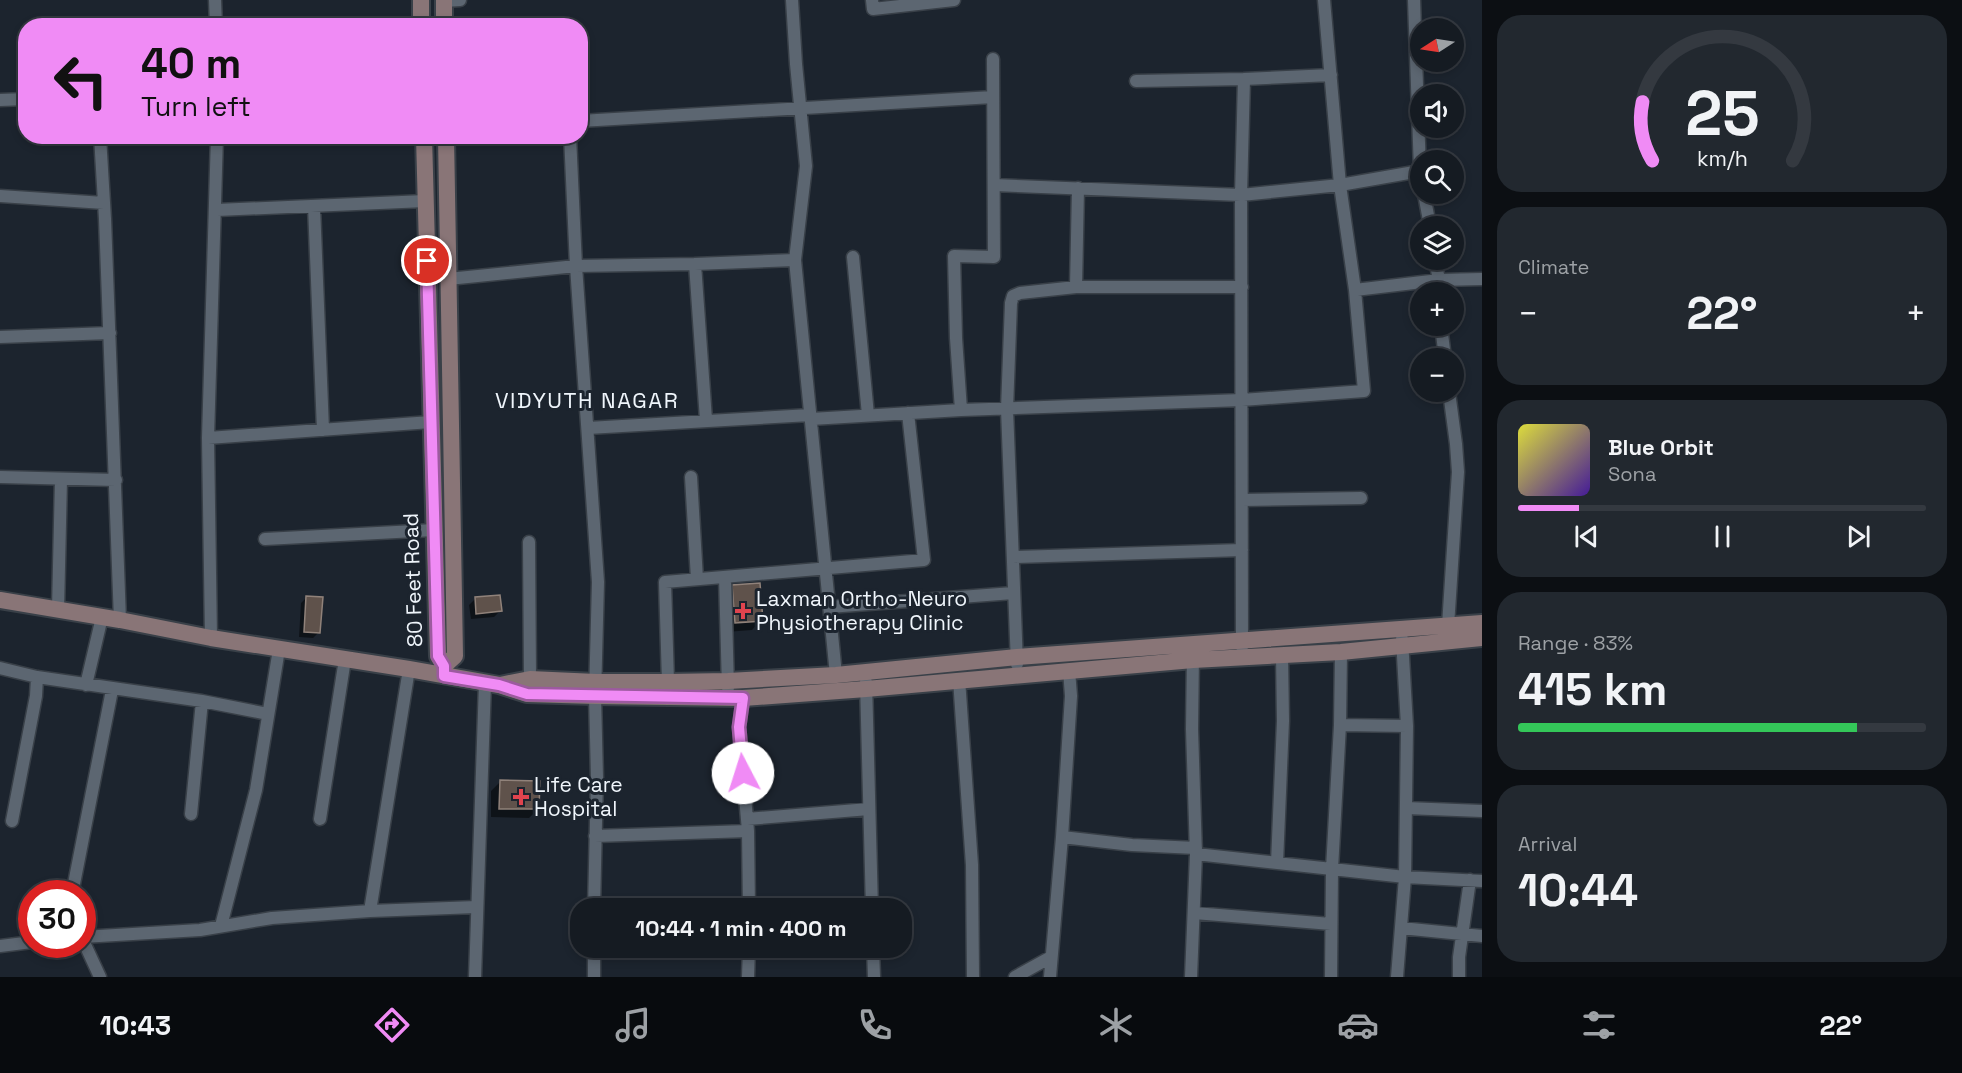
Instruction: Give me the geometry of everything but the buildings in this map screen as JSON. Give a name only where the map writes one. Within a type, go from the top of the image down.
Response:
[{"type":"street","points":[[215,0],[216,18]]},
{"type":"street","points":[[421,0],[421,18]]},
{"type":"street","points":[[446,18],[449,0]]},
{"type":"street","points":[[792,0],[806,166],[795,260],[836,675]]},
{"type":"street","points":[[872,0],[873,9],[954,0]]},
{"type":"street","points":[[588,428],[706,420],[868,416],[961,410],[1242,400],[1364,391],[1355,290],[1340,185],[1324,0]]},
{"type":"street","points":[[1414,0],[1419,150]]},
{"type":"street","points":[[961,410],[954,256],[994,257],[993,59]]},
{"type":"street","points":[[1136,81],[1331,75]]},
{"type":"street","points":[[1242,657],[1241,195],[1244,79]]},
{"type":"street","points":[[588,122],[993,96]]},
{"type":"street","points":[[0,100],[18,99]]},
{"type":"street","points":[[100,144],[120,620]]},
{"type":"street","points":[[211,638],[208,438],[217,210],[217,144]]},
{"type":"street","name":"80 Feet Road","points":[[424,144],[438,656],[444,671]]},
{"type":"street","name":"80 Feet Road","points":[[444,671],[455,656],[446,144]]},
{"type":"street","points":[[570,144],[576,266],[598,582],[594,898]]},
{"type":"street","points":[[994,185],[1241,195],[1340,185],[1410,173]]},
{"type":"street","points":[[1076,287],[1078,188]]},
{"type":"street","points":[[0,196],[104,203]]},
{"type":"street","points":[[217,210],[425,201]]},
{"type":"street","points":[[314,206],[323,430]]},
{"type":"street","points":[[853,257],[868,416]]},
{"type":"street","points":[[448,279],[576,266],[795,260]]},
{"type":"street","points":[[695,264],[706,420]]},
{"type":"street","points":[[1437,270],[1439,280]]},
{"type":"street","points":[[1355,290],[1439,280],[1482,279]]},
{"type":"street","points":[[1018,674],[1007,409],[1013,296],[1020,293],[1076,287],[1242,287]]},
{"type":"street","points":[[0,337],[110,333]]},
{"type":"street","points":[[1448,626],[1458,472],[1450,402]]},
{"type":"street","points":[[668,682],[664,584],[667,581],[924,560],[908,413]]},
{"type":"street","points":[[208,438],[431,422]]},
{"type":"street","points":[[0,477],[116,480]]},
{"type":"street","points":[[691,477],[697,579]]},
{"type":"street","points":[[58,610],[61,479]]},
{"type":"street","points":[[1242,500],[1361,498]]},
{"type":"street","points":[[265,539],[434,530]]},
{"type":"street","points":[[529,542],[530,678]]},
{"type":"street","points":[[1013,557],[1242,550]]},
{"type":"street","points":[[725,577],[728,681],[736,698],[739,727],[748,825],[749,898]]},
{"type":"street","points":[[830,607],[1013,593]]},
{"type":"street","points":[[0,600],[279,649],[410,669],[444,671],[527,694],[668,682],[836,675],[1017,657],[1193,651],[1242,657],[1341,652],[1448,626],[1482,623]]},
{"type":"street","points":[[86,686],[102,617]]},
{"type":"street","points":[[1397,977],[1405,877],[1407,726],[1402,637]]},
{"type":"street","points":[[492,684],[530,678],[595,689],[736,698],[866,689],[1069,670],[1193,651],[1242,640],[1482,638]]},
{"type":"street","points":[[221,926],[256,790],[279,649]]},
{"type":"street","points":[[1191,977],[1196,851],[1192,729],[1193,651]]},
{"type":"street","points":[[1331,977],[1332,869],[1340,725],[1341,652]]},
{"type":"street","points":[[1277,863],[1283,720],[1282,655]]},
{"type":"street","points":[[320,819],[345,659]]},
{"type":"street","points":[[0,668],[36,678],[202,701],[268,714]]},
{"type":"street","points":[[370,911],[410,669]]},
{"type":"street","points":[[1050,977],[1071,696],[1069,670]]},
{"type":"street","points":[[866,672],[872,898]]},
{"type":"street","points":[[12,821],[36,696],[36,678]]},
{"type":"street","points":[[959,679],[972,865],[973,977]]},
{"type":"street","points":[[475,977],[476,907],[492,684]]},
{"type":"street","points":[[75,880],[112,690]]},
{"type":"street","points":[[191,814],[202,701]]},
{"type":"street","points":[[1340,725],[1407,726]]},
{"type":"street","points":[[1406,808],[1482,811]]},
{"type":"street","points":[[595,836],[748,825],[869,809]]},
{"type":"street","points":[[1062,837],[1405,877],[1476,880],[1462,934],[1459,977]]},
{"type":"street","points":[[96,936],[200,930],[272,918],[476,907]]},
{"type":"street","points":[[1194,913],[1331,924]]},
{"type":"street","points":[[1401,928],[1482,936]]},
{"type":"street","points":[[0,946],[18,944]]},
{"type":"street","points":[[1015,977],[1052,957]]},
{"type":"street","points":[[91,958],[100,977]]},
{"type":"street","points":[[594,958],[594,977]]},
{"type":"street","points":[[748,977],[749,958]]},
{"type":"street","points":[[873,958],[874,977]]},
{"type":"place","name":"Laxman Ortho-Neuro Physiotherapy Clinic","points":[[743,611]]},
{"type":"place","name":"Life Care Hospital","points":[[521,797]]},
{"type":"district","name":"VIDYUTH NAGAR","points":[[587,400]]},
{"type":"route","points":[[427,261],[438,656],[444,666],[444,676],[499,685],[527,694],[743,698],[739,727],[743,773]]}]
